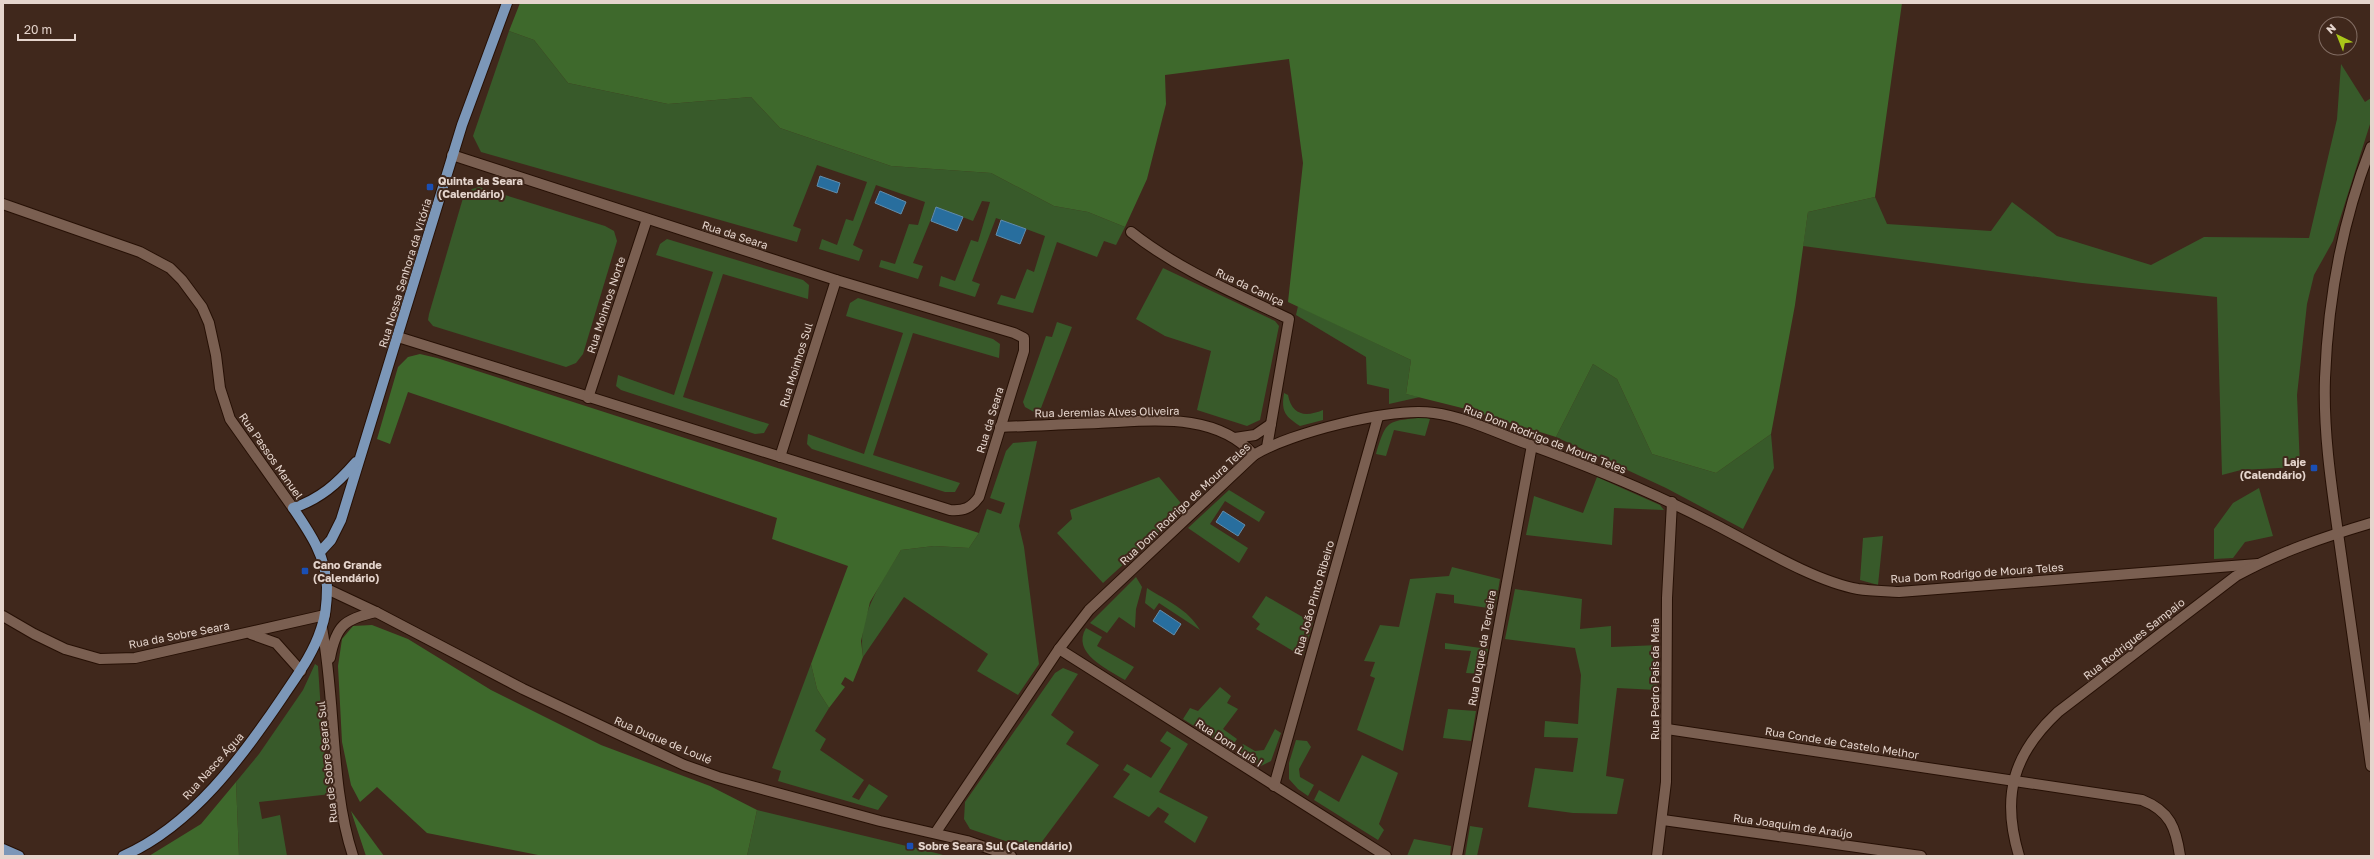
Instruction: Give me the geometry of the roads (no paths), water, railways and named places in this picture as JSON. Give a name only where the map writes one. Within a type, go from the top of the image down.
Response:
[{"type":"main road","name":"Rua Nossa Senhora da Vitória","points":[[320,552],[331,540],[341,520],[358,459],[398,337],[452,156],[508,3]]},
{"type":"main road","name":"Rua Nossa Senhora da Vitória","points":[[293,508],[310,502],[327,492],[358,459]]},
{"type":"main road","name":"Rua Passos Manuel","points":[[293,508],[320,552],[326,576],[327,589],[322,628],[301,671]]},
{"type":"main road","name":"Rua Nasce Água","points":[[123,856],[164,832],[200,801],[231,767],[269,718],[301,671]]},
{"type":"main road","points":[[3,849],[19,856]]},
{"type":"street","points":[[2371,147],[2347,220],[2336,269],[2328,326],[2325,378],[2326,424],[2338,532],[2371,766]]},
{"type":"street","name":"Rua da Seara","points":[[398,337],[588,398],[950,510],[967,509],[979,497],[1024,351],[1024,338],[1014,333],[836,280],[452,156]]},
{"type":"street","name":"Rua Passos Manuel","points":[[3,204],[134,249],[155,258],[182,280],[202,307],[209,323],[216,355],[220,388],[230,419],[293,508]]},
{"type":"street","name":"Rua Moinhos Norte","points":[[588,398],[646,219]]},
{"type":"street","name":"Rua da Caniça","points":[[1131,232],[1163,256],[1192,272],[1289,318],[1267,447]]},
{"type":"street","name":"Rua Moinhos Sul","points":[[780,457],[836,280]]},
{"type":"street","name":"Rua Dom Rodrigo de Moura Teles","points":[[936,832],[1059,649],[1089,610],[1254,455],[1267,447],[1298,435],[1378,417],[1413,412],[1433,413],[1460,418],[1532,445],[1672,502],[1822,578],[1857,589],[1907,592],[2258,564]]},
{"type":"street","name":"Rua João Pinto Ribeiro","points":[[1274,786],[1378,417]]},
{"type":"street","name":"Rua Jeremias Alves Oliveira","points":[[1000,427],[1171,420],[1209,427],[1235,438],[1254,455]]},
{"type":"street","points":[[1235,438],[1255,435],[1271,424]]},
{"type":"street","name":"Rua Duque da Terceira","points":[[1457,856],[1532,445]]},
{"type":"street","name":"Rua Pedro Pais da Maia","points":[[1657,856],[1666,782],[1667,605],[1672,502]]},
{"type":"street","name":"Rua Rodrigues Sampaio","points":[[2019,856],[2012,813],[2013,781],[2023,754],[2032,740],[2058,712],[2121,666],[2217,589],[2258,564],[2338,532],[2371,523]]},
{"type":"street","name":"Rua Duque de Loulé","points":[[327,589],[376,612],[523,689],[684,765],[718,777],[880,821],[936,832],[1011,856]]},
{"type":"street","name":"Rua de Sobre Seara Sul","points":[[329,664],[336,634],[341,626],[356,616],[376,612]]},
{"type":"street","name":"Rua da Sobre Seara","points":[[3,616],[34,634],[66,649],[100,659],[135,658],[324,615]]},
{"type":"street","name":"Rua de Sobre Seara Sul","points":[[322,628],[329,664],[338,773],[346,828],[353,856]]},
{"type":"street","name":"Rua da Sobre Seara","points":[[249,633],[266,637],[276,643],[301,671]]},
{"type":"street","name":"Rua Dom Luís I","points":[[1059,649],[1386,856]]},
{"type":"street","name":"Rua Conde de Castelo Melhor","points":[[1667,729],[2135,799],[2149,803],[2161,810],[2174,827],[2180,856]]},
{"type":"street","name":"Rua Joaquim de Araújo","points":[[1662,820],[1921,856]]},
{"type":"water","points":[[820,176],[840,183],[837,193],[817,186]]},
{"type":"water","points":[[880,191],[906,202],[901,214],[875,203]]},
{"type":"water","points":[[936,207],[963,217],[957,231],[931,221]]},
{"type":"water","points":[[1001,220],[1026,229],[1020,244],[996,235]]},
{"type":"water","points":[[1223,511],[1245,525],[1238,536],[1216,522]]},
{"type":"water","points":[[1160,610],[1181,624],[1174,635],[1153,621]]},
{"type":"place","name":"Quinta da Seara (Calendário)","points":[[430,187]]},
{"type":"place","name":"Laje (Calendário)","points":[[2314,468]]},
{"type":"place","name":"Cano Grande (Calendário)","points":[[305,571]]},
{"type":"place","name":"Sobre Seara Sul (Calendário)","points":[[910,846]]}]
